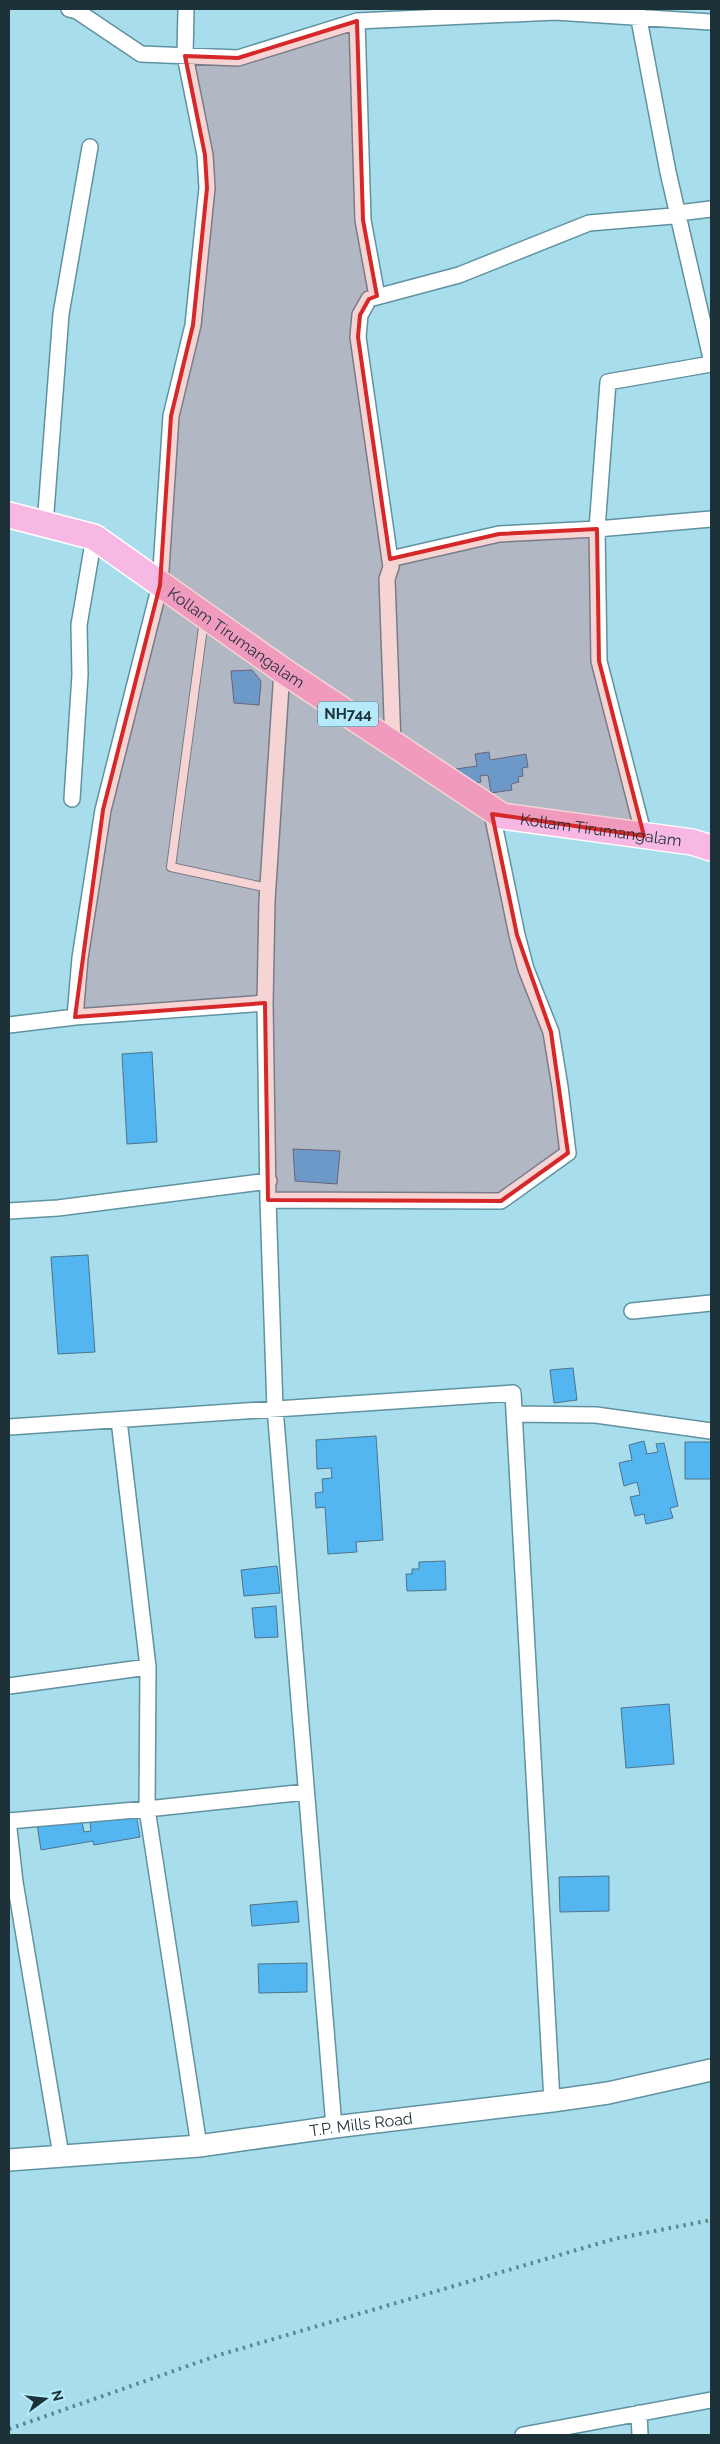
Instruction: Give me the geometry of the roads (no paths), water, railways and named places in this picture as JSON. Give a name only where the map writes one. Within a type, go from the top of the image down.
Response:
[{"type":"highway","name":"Kollam Tirumangalam","points":[[9,515],[94,537],[282,670],[502,816],[692,842],[711,848]]},
{"type":"main road","name":"T.P. Mills Road","points":[[9,2160],[199,2146],[334,2127],[552,2101],[608,2093],[711,2070]]},
{"type":"street","points":[[69,9],[77,11],[141,54],[238,58],[357,21],[403,14],[502,12],[638,13],[711,22]]},
{"type":"street","points":[[75,1017],[80,958],[104,810],[160,585],[170,416],[193,325],[207,188],[205,154],[185,56],[186,9]]},
{"type":"street","points":[[638,13],[678,212],[711,358]]},
{"type":"street","points":[[357,21],[363,220],[377,296]]},
{"type":"street","points":[[45,525],[60,314],[90,146]]},
{"type":"street","points":[[393,744],[387,579],[391,567],[358,337],[360,315],[369,299],[459,275],[589,223],[673,216],[678,212],[711,209]]},
{"type":"street","points":[[644,836],[599,661],[597,529],[608,382],[711,364]]},
{"type":"street","points":[[390,559],[499,534],[597,529],[711,519]]},
{"type":"street","points":[[72,799],[80,675],[79,625],[94,537]]},
{"type":"street","points":[[282,670],[268,888],[265,1003],[268,1200],[275,1408],[334,2127]]},
{"type":"street","points":[[268,1200],[501,1201],[568,1152],[551,1032],[526,969],[519,943],[491,808]]},
{"type":"street","points":[[9,1025],[75,1017],[265,1003]]},
{"type":"street","points":[[9,1211],[58,1208],[269,1181]]},
{"type":"street","points":[[632,1311],[711,1303]]},
{"type":"street","points":[[9,1428],[275,1408],[513,1393],[552,2101]]},
{"type":"street","points":[[514,1414],[596,1415],[711,1431]]},
{"type":"street","points":[[120,1420],[148,1667],[147,1809],[199,2146]]},
{"type":"street","points":[[9,1686],[148,1667]]},
{"type":"street","points":[[9,1821],[306,1792]]},
{"type":"street","points":[[9,1829],[15,1882],[61,2155]]},
{"type":"street","points":[[523,2435],[711,2400]]},
{"type":"street","points":[[639,2413],[640,2435]]},
{"type":"lane","points":[[204,616],[172,867],[268,888]]},
{"type":"railway","points":[[9,2429],[219,2355],[614,2239],[711,2220]]}]
